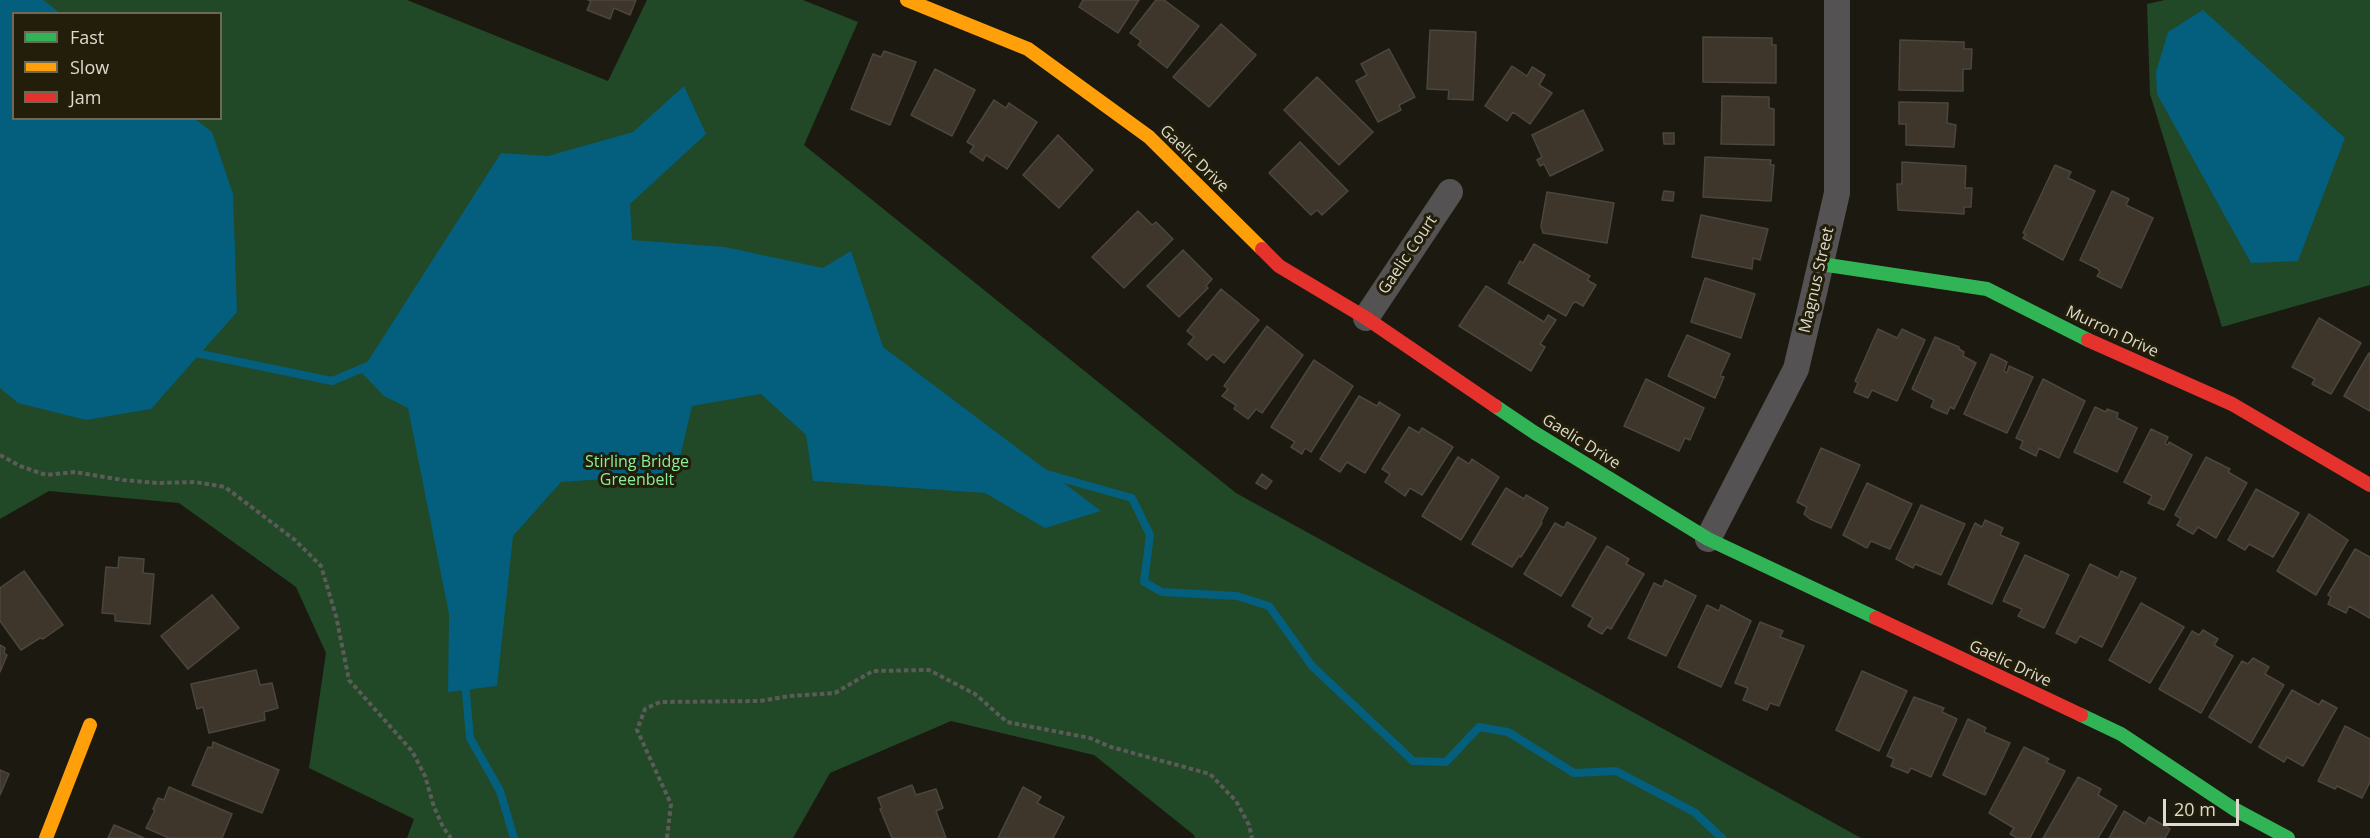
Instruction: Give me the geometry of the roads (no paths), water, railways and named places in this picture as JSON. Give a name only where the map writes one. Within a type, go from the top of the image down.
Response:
[{"type":"street","name":"Gaelic Drive","points":[[907,0],[1028,50],[1149,137],[1279,266],[1366,318],[1535,433],[1708,539],[2121,734],[2234,809],[2288,838]]},
{"type":"street","name":"Magnus Street","points":[[1708,539],[1796,369],[1837,193],[1837,0]]},
{"type":"street","name":"Gaelic Court","points":[[1366,318],[1450,192]]},
{"type":"street","name":"Murron Drive","points":[[1821,264],[1987,289],[2098,345],[2232,404],[2370,485]]},
{"type":"street","points":[[46,838],[90,725]]},
{"type":"water","points":[[0,0],[43,0],[59,12],[12,12],[12,120],[196,120],[212,132],[233,194],[237,312],[151,409],[86,420],[18,403],[0,388]]},
{"type":"water","points":[[2203,10],[2345,138],[2298,261],[2251,263],[2157,94],[2156,72],[2168,32]]},
{"type":"water","points":[[684,86],[706,134],[630,204],[632,240],[725,247],[823,268],[851,251],[883,347],[1101,511],[1045,528],[985,493],[813,481],[806,435],[761,394],[692,406],[676,474],[561,482],[513,536],[497,686],[448,692],[449,614],[408,408],[384,396],[361,372],[501,153],[548,156],[633,132]]},
{"type":"waterway","points":[[191,352],[332,381],[370,365]]},
{"type":"waterway","points":[[1043,473],[1132,498],[1150,535],[1144,582],[1162,592],[1237,596],[1269,606],[1312,666],[1413,761],[1446,762],[1479,727],[1508,732],[1574,773],[1616,771],[1694,812],[1722,838]]},
{"type":"waterway","points":[[465,682],[470,738],[500,791],[514,838]]},
{"type":"park label","name":"Stirling Bridge Greenbelt","points":[[637,471]]}]
